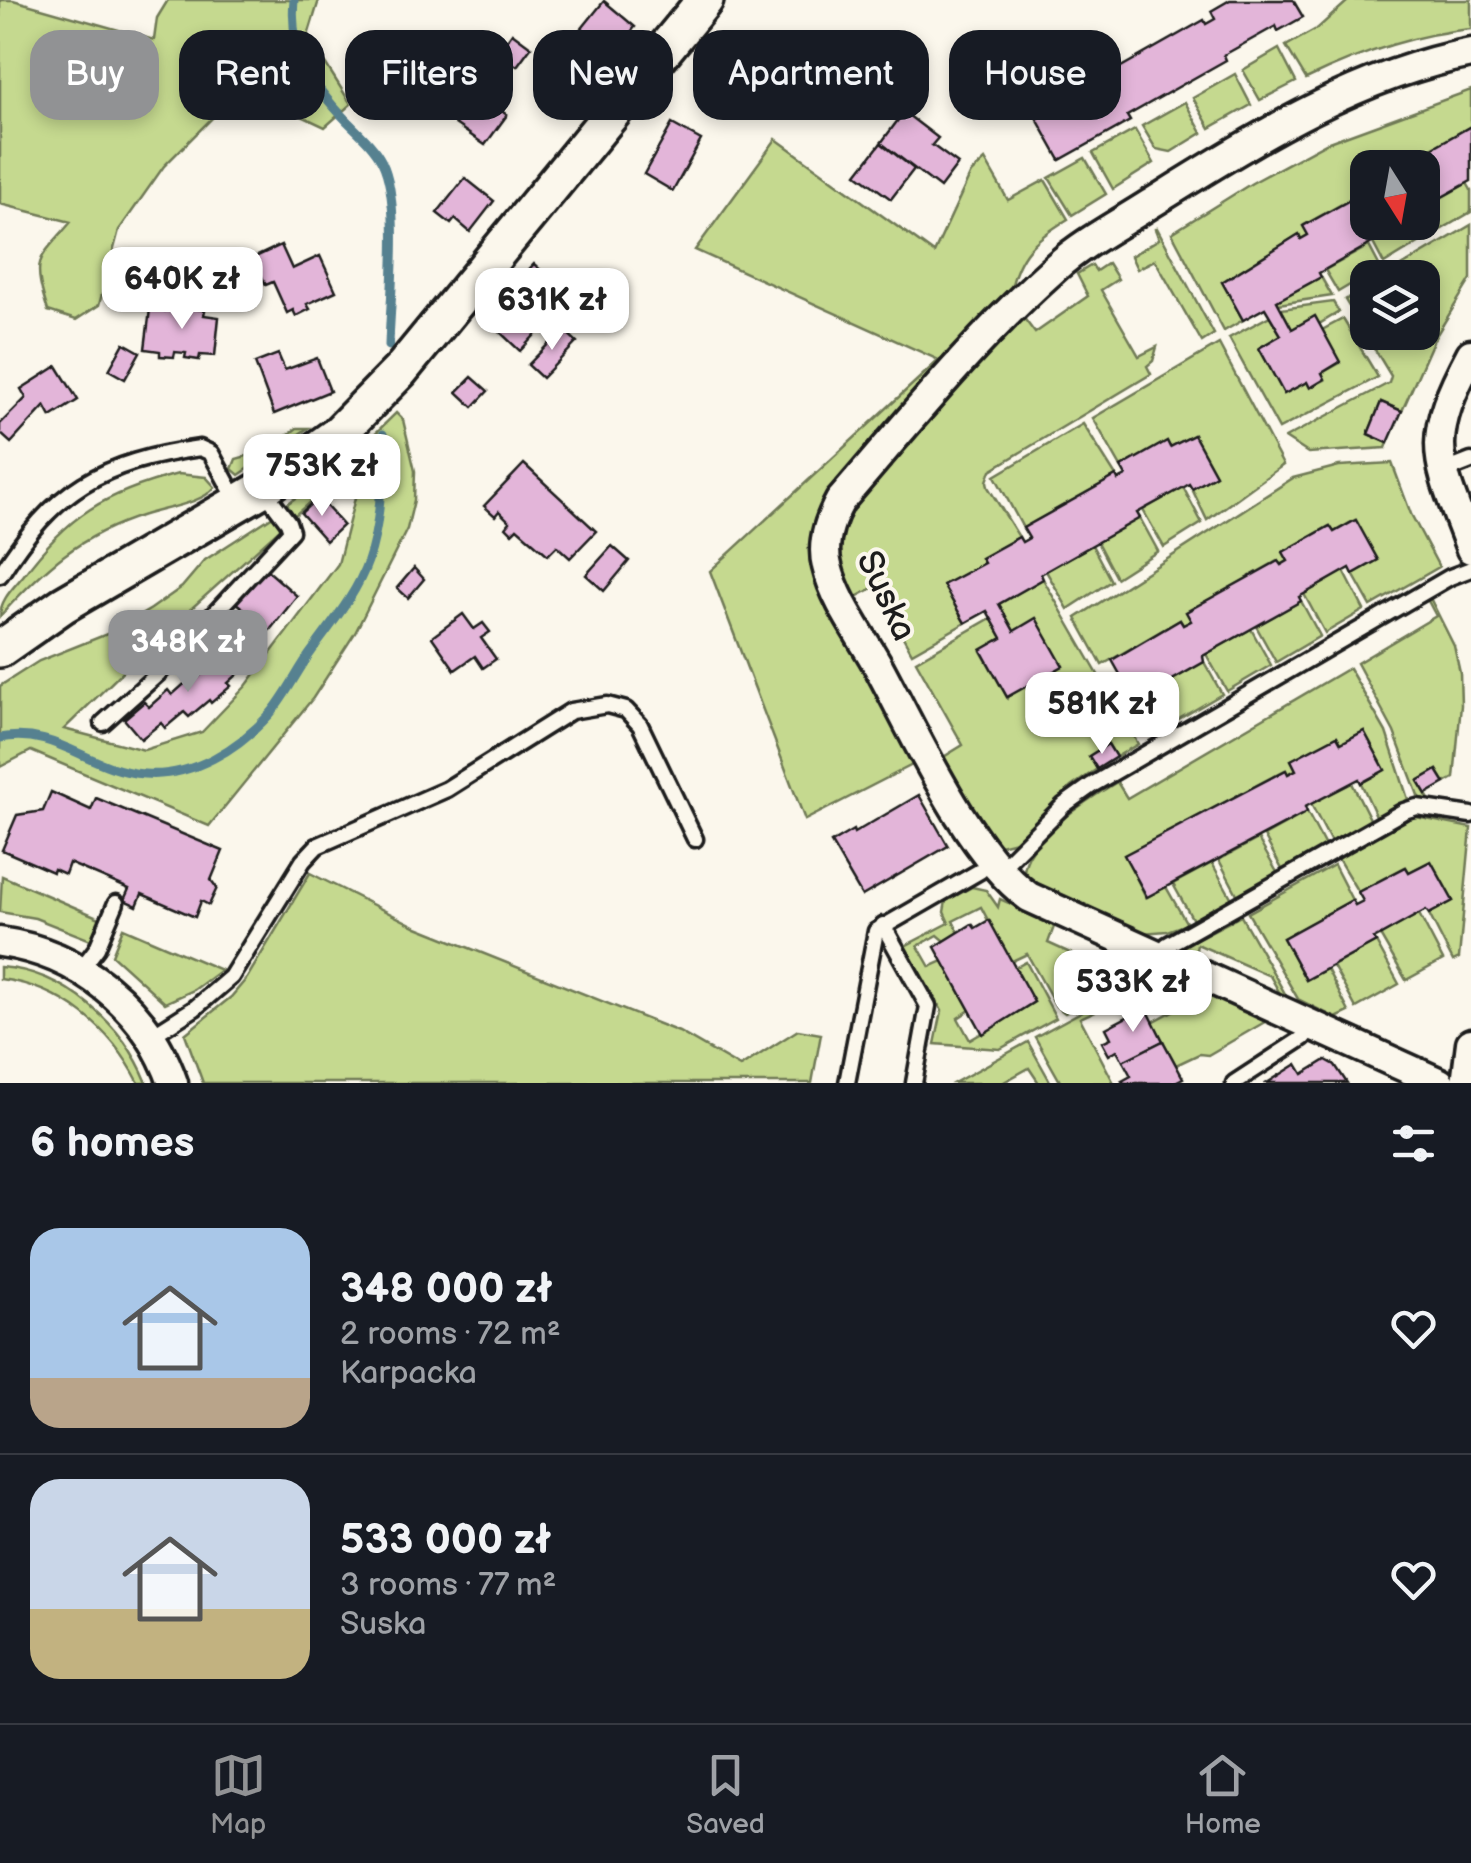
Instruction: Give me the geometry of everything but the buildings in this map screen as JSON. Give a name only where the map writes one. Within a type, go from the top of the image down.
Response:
[{"type":"street","points":[[0,649],[63,605],[250,496],[337,435],[374,400],[706,0]]},
{"type":"street","name":"Suska","points":[[1440,1083],[1029,898],[994,864],[935,770],[834,586],[825,551],[831,517],[840,500],[1016,304],[1059,264],[1211,165],[1319,106],[1404,72],[1471,53]]},
{"type":"street","points":[[1471,354],[1441,417],[1438,450],[1471,549]]},
{"type":"street","points":[[0,942],[28,946],[81,970],[129,1009],[151,1036],[173,1083]]},
{"type":"street","points":[[1466,1083],[1471,1043]]},
{"type":"lane","points":[[0,575],[34,526],[60,499],[90,478],[128,463],[200,448],[210,453],[250,496],[288,522],[291,531],[160,672],[103,724]]},
{"type":"lane","points":[[1444,472],[1471,460]]},
{"type":"lane","points":[[847,1083],[876,931],[994,864],[1092,785],[1279,674],[1450,577],[1471,569]]},
{"type":"lane","points":[[151,1036],[196,1008],[231,977],[317,846],[447,789],[571,711],[606,705],[626,710],[640,725],[695,839]]},
{"type":"lane","points":[[1160,955],[1167,945],[1404,812],[1417,808],[1471,815]]},
{"type":"lane","points":[[81,970],[97,948],[116,903]]},
{"type":"lane","points":[[884,925],[928,1006],[914,1083]]},
{"type":"lane","points":[[1234,1083],[1303,1038],[1313,1026]]},
{"type":"green space","points":[[0,0],[13,0],[119,30],[30,30],[30,120],[159,120],[159,30],[155,30],[157,18],[168,0],[319,0],[310,30],[179,30],[179,120],[210,120],[164,166],[119,230],[99,305],[76,320],[48,311],[39,269],[45,253],[71,222],[0,204]]},
{"type":"green space","points":[[1349,0],[1471,0],[1471,29],[1386,46],[1306,79],[1286,46],[1318,28]]},
{"type":"green space","points":[[1279,49],[1296,82],[1260,100],[1243,70]]},
{"type":"green space","points":[[325,63],[345,95],[345,109],[325,127],[310,120],[325,120]]},
{"type":"green space","points":[[1235,74],[1251,105],[1210,128],[1193,98]]},
{"type":"green space","points":[[1471,90],[1471,126],[1430,150],[1350,150],[1350,199],[1304,225],[1308,235],[1301,239],[1298,235],[1222,282],[1243,320],[1224,331],[1172,233],[1326,143]]},
{"type":"green space","points":[[1185,102],[1202,133],[1171,152],[1156,149],[1142,126]]},
{"type":"green space","points":[[1135,130],[1154,163],[1113,189],[1093,153]]},
{"type":"green space","points":[[776,139],[934,253],[971,173],[985,160],[1008,200],[1045,180],[1068,219],[1029,249],[1010,293],[822,504],[813,526],[812,550],[920,761],[805,820],[710,571],[939,360],[695,250]]},
{"type":"green space","points":[[1085,158],[1106,194],[1072,215],[1049,178]]},
{"type":"green space","points":[[1467,183],[1471,190],[1471,212],[1440,230],[1440,198]]},
{"type":"green space","points":[[1471,225],[1471,279],[1440,329],[1440,260],[1412,260]]},
{"type":"green space","points":[[1157,228],[1214,334],[1202,342],[1155,260],[1137,269],[1131,256],[1159,239]]},
{"type":"green space","points":[[1423,240],[1391,260],[1382,260],[1373,243]]},
{"type":"green space","points":[[1369,246],[1376,260],[1350,260],[1350,285],[1338,292],[1325,270]]},
{"type":"green space","points":[[1108,263],[1118,279],[1101,290],[1139,356],[1157,347],[1147,366],[1151,374],[991,470],[988,487],[1019,537],[982,558],[984,563],[944,585],[965,623],[912,653],[875,587],[854,598],[840,563],[838,540],[853,501],[1020,313],[1035,333],[1088,296],[1077,274],[1092,265],[1096,271]]},
{"type":"green space","points":[[1321,277],[1332,296],[1278,304],[1277,301]]},
{"type":"green space","points":[[1333,302],[1339,312],[1319,324],[1292,329],[1281,309]]},
{"type":"green space","points":[[1270,316],[1281,335],[1259,348],[1284,393],[1307,382],[1310,387],[1325,380],[1322,373],[1340,363],[1322,330],[1343,319],[1350,331],[1350,350],[1362,350],[1378,377],[1279,429],[1229,338]]},
{"type":"green space","points":[[1219,344],[1283,465],[1207,520],[1192,489],[1216,475],[1194,435],[1170,447],[1167,442],[1121,467],[1093,418]]},
{"type":"green space","points":[[1375,350],[1429,350],[1402,411],[1381,402],[1368,434],[1388,443],[1386,448],[1308,453],[1285,438],[1389,383],[1391,376]]},
{"type":"green space","points":[[396,413],[403,420],[415,471],[407,529],[355,633],[313,698],[209,826],[31,751],[0,767],[0,686],[39,661],[112,632],[151,609],[182,587],[205,560],[273,516],[281,528],[64,729],[144,750],[202,732],[246,686],[338,564],[362,471],[354,463],[294,516],[287,504],[350,458]]},
{"type":"green space","points":[[1083,424],[1116,476],[1023,528],[995,476]]},
{"type":"green space","points":[[297,428],[308,428],[239,475],[232,469],[236,459],[268,450]]},
{"type":"green space","points":[[1392,463],[1411,514],[1439,567],[1371,606],[1353,574],[1378,560],[1355,520],[1334,532],[1329,526],[1284,552],[1288,561],[1281,565],[1277,561],[1187,612],[1191,621],[1183,625],[1180,620],[1102,665],[1076,618],[1293,478],[1339,466]]},
{"type":"green space","points":[[178,474],[206,477],[215,487],[192,501],[121,523],[82,543],[48,568],[0,616],[11,590],[73,522],[129,489]]},
{"type":"green space","points":[[1183,487],[1202,523],[1164,547],[1143,510]]},
{"type":"green space","points":[[1140,518],[1158,551],[1116,578],[1097,542]]},
{"type":"green space","points":[[1092,545],[1111,581],[1068,609],[1046,571]]},
{"type":"green space","points":[[1344,571],[1364,610],[1325,633],[1304,594]]},
{"type":"green space","points":[[1043,579],[1138,744],[1116,757],[1108,744],[1090,757],[1097,769],[1071,787],[1016,841],[1000,845],[987,838],[942,758],[963,745],[916,661],[991,618],[1002,638],[981,651],[1007,697],[1014,631],[999,604]]},
{"type":"green space","points":[[1430,598],[1454,646],[1461,705],[1454,778],[1445,783],[1437,770],[1418,781],[1430,801],[1419,798],[1394,732],[1357,663],[1436,616],[1427,599]]},
{"type":"green space","points":[[1301,601],[1320,636],[1276,662],[1256,626]]},
{"type":"green space","points":[[1251,629],[1271,665],[1227,691],[1206,654]]},
{"type":"green space","points":[[1204,662],[1222,694],[1177,720],[1158,688]]},
{"type":"green space","points":[[1349,668],[1386,732],[1408,799],[1378,820],[1361,783],[1385,770],[1364,731],[1288,774],[1285,770],[1125,855],[1146,897],[1166,887],[1187,924],[1142,933],[1037,890],[1024,875],[1026,862],[1045,835],[1105,789],[1117,782],[1127,798]]},
{"type":"green space","points":[[1352,783],[1372,823],[1332,844],[1311,804]]},
{"type":"green space","points":[[1307,812],[1326,848],[1283,871],[1264,836]]},
{"type":"green space","points":[[1407,818],[1471,828],[1459,958],[1453,961],[1429,914],[1453,901],[1431,861],[1409,872],[1405,867],[1358,892],[1337,857]]},
{"type":"green space","points":[[1258,839],[1278,874],[1238,896],[1219,860]]},
{"type":"green space","points":[[1212,863],[1232,899],[1193,920],[1173,884]]},
{"type":"green space","points":[[1334,865],[1352,900],[1283,938],[1306,980],[1327,969],[1349,1012],[1336,1018],[1298,999],[1248,913]]},
{"type":"green space","points":[[310,873],[417,927],[679,1032],[740,1067],[798,1030],[821,1034],[812,1083],[203,1083],[185,1034],[231,997],[247,978]]},
{"type":"green space","points":[[2,876],[102,919],[93,941],[35,918],[0,912]]},
{"type":"green space","points":[[972,887],[986,890],[998,907],[1000,899],[1055,924],[1048,943],[1110,971],[1118,985],[1065,1013],[1056,1006],[1027,954],[1010,962],[981,907],[953,921],[959,933],[945,941],[938,935],[918,946],[930,967],[943,961],[970,1010],[958,1018],[970,1040],[1034,1002],[1013,969],[1026,962],[1056,1018],[1000,1049],[935,1044],[942,1011],[905,946],[949,923],[944,912],[946,901]]},
{"type":"green space","points":[[1419,914],[1443,960],[1406,980],[1380,935]]},
{"type":"green space","points":[[1241,916],[1292,1006],[1286,1004],[1270,976],[1197,944],[1194,961],[1178,952]]},
{"type":"green space","points":[[123,928],[221,970],[194,990],[165,1003],[112,955]]},
{"type":"green space","points":[[1376,942],[1399,984],[1356,1008],[1333,966]]},
{"type":"green space","points":[[1145,965],[1170,977],[1080,1018],[1114,1083],[1061,1083],[1035,1037],[1136,982]]},
{"type":"green space","points":[[0,967],[47,979],[89,1005],[123,1041],[147,1083],[139,1083],[114,1045],[82,1013],[44,991],[0,979]]},
{"type":"green space","points":[[1209,991],[1270,1019],[1208,1055],[1199,1054],[1176,1065],[1153,1022]]},
{"type":"green space","points":[[1028,1042],[1051,1083],[1039,1083],[1029,1068],[1002,1083],[954,1083]]},
{"type":"waterway","points":[[294,0],[295,36],[306,67],[323,94],[375,151],[388,179],[393,225],[389,346]]},
{"type":"waterway","points":[[0,738],[39,738],[106,765],[144,774],[197,766],[244,739],[276,707],[363,573],[373,546],[378,514],[383,434]]}]
